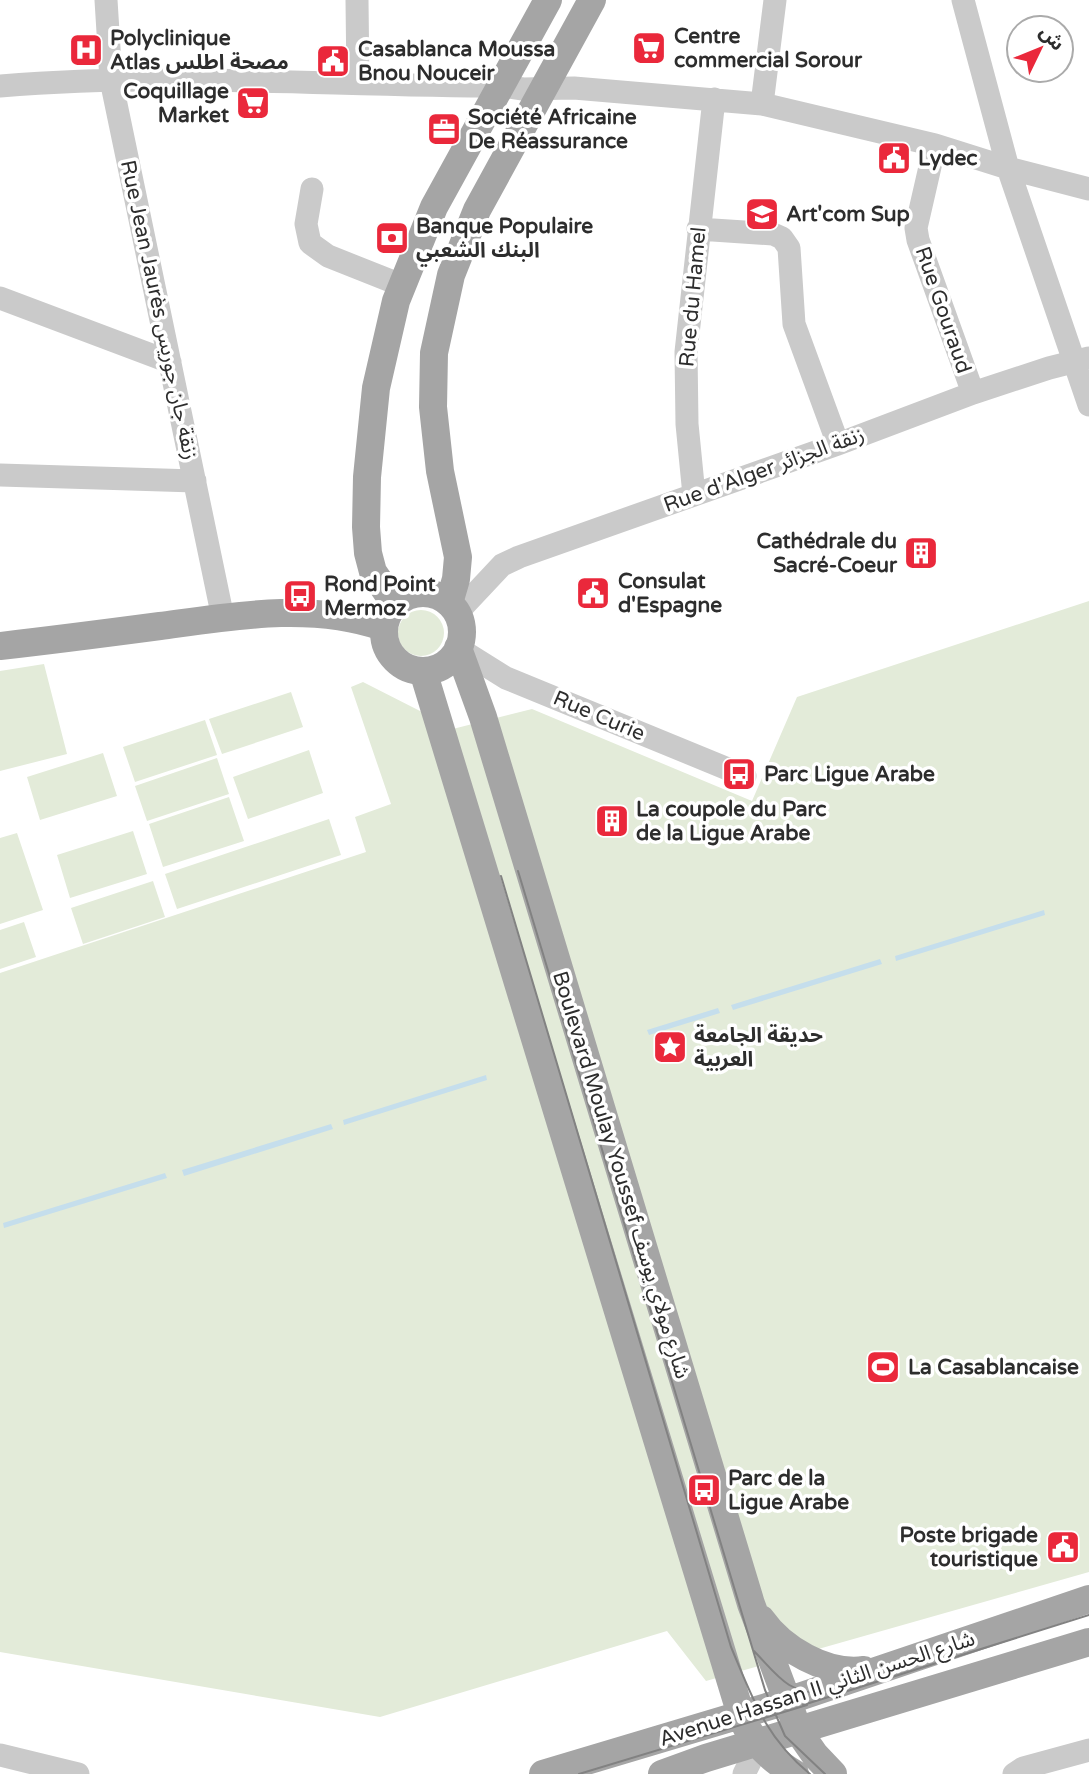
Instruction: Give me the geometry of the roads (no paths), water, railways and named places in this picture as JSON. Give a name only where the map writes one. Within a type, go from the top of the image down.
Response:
[{"type":"main road","points":[[0,646],[272,614],[350,617],[389,615],[407,596],[422,593],[437,595],[453,608],[462,629],[458,648],[445,664],[424,671],[406,667],[395,660],[385,643],[389,615],[368,554],[366,527],[367,477],[376,388],[401,285],[434,207],[548,0]]},
{"type":"main road","points":[[453,608],[458,557],[435,440],[434,353],[451,275],[494,177],[592,0]]},
{"type":"main road","name":"Boulevard Moulay Youssef شارع مولاي يوسف","points":[[458,648],[483,717],[751,1604],[799,1732],[814,1755],[833,1774]]},
{"type":"main road","name":"Boulevard Moulay Youssef شارع مولاي يوسف","points":[[424,671],[741,1715],[744,1723],[772,1759],[796,1774]]},
{"type":"main road","name":"Avenue Hassan II شارع الحسن الثاني","points":[[543,1774],[741,1715],[1089,1599]]},
{"type":"main road","points":[[751,1604],[768,1629],[799,1654],[813,1661],[855,1671],[888,1666]]},
{"type":"main road","name":"Avenue Hassan II شارع الحسن الثاني","points":[[662,1774],[712,1766],[759,1744],[1089,1642]]},
{"type":"street","name":"Rue Jean Jaurès زنقة جان جوريس","points":[[106,0],[111,80],[223,618]]},
{"type":"street","points":[[357,0],[358,83]]},
{"type":"street","points":[[762,104],[775,0]]},
{"type":"street","points":[[963,0],[1008,168],[1082,359],[1089,405]]},
{"type":"street","points":[[0,86],[111,80],[358,83],[574,88],[714,99],[762,104],[935,145],[1089,190]]},
{"type":"street","name":"Rue du Hamel","points":[[694,495],[685,382],[698,229],[714,99]]},
{"type":"street","name":"Rue Gouraud","points":[[935,145],[916,228],[972,393]]},
{"type":"street","points":[[312,189],[306,224],[310,243],[328,256],[401,285]]},
{"type":"street","points":[[698,229],[773,234],[786,242],[789,248],[794,324],[838,444]]},
{"type":"street","points":[[0,298],[170,362]]},
{"type":"street","name":"Rue d'Alger زنقة الجزائر","points":[[453,608],[510,561],[838,444],[972,393],[1082,359]]},
{"type":"street","points":[[0,475],[195,481]]},
{"type":"street","name":"Rue Curie","points":[[458,648],[506,678],[745,776]]},
{"type":"street","points":[[744,1774],[759,1744]]},
{"type":"street","points":[[1014,1774],[1023,1768],[1089,1750]]},
{"type":"street","points":[[0,1755],[78,1774]]},
{"type":"water","points":[[1044,910],[1045,915],[896,961],[895,956]]},
{"type":"water","points":[[880,959],[882,964],[733,1010],[731,1005]]},
{"type":"water","points":[[718,1008],[720,1013],[649,1035],[647,1030]]},
{"type":"water","points":[[486,1075],[487,1080],[344,1125],[343,1120]]},
{"type":"water","points":[[331,1124],[333,1129],[184,1176],[182,1170]]},
{"type":"water","points":[[165,1173],[167,1178],[4,1228],[3,1223]]},
{"type":"tram line","points":[[518,871],[765,1690],[785,1736],[825,1774]]},
{"type":"tram line","points":[[501,876],[731,1647],[771,1731],[810,1774]]},
{"type":"tram line","points":[[579,1774],[1089,1615]]},
{"type":"tram line","points":[[754,1651],[777,1676],[792,1687],[825,1694]]},
{"type":"place","name":"Centre commercial Sorour","points":[[649,48]]},
{"type":"place","name":"Polyclinique Atlas مصحة اطلس","points":[[86,50]]},
{"type":"place","name":"Casablanca Moussa Bnou Nouceir","points":[[333,61]]},
{"type":"place","name":"Coquillage Market","points":[[253,103]]},
{"type":"place","name":"Société Africaine De Réassurance","points":[[444,129]]},
{"type":"place","name":"Lydec","points":[[894,158]]},
{"type":"place","name":"Art'com Sup","points":[[762,214]]},
{"type":"place","name":"Banque Populaire البنك الشعبي","points":[[392,238]]},
{"type":"place","name":"Cathédrale du Sacré-Coeur","points":[[921,553]]},
{"type":"place","name":"Consulat d'Espagne","points":[[593,593]]},
{"type":"place","name":"Rond Point Mermoz","points":[[300,596]]},
{"type":"place","name":"Parc Ligue Arabe","points":[[739,774]]},
{"type":"place","name":"La coupole du Parc de la Ligue Arabe","points":[[612,821]]},
{"type":"place","name":"حديقة الجامعة العربية","points":[[670,1047]]},
{"type":"place","name":"La Casablancaise","points":[[883,1367]]},
{"type":"place","name":"Parc de la Ligue Arabe","points":[[704,1490]]},
{"type":"place","name":"Poste brigade touristique","points":[[1063,1547]]}]
